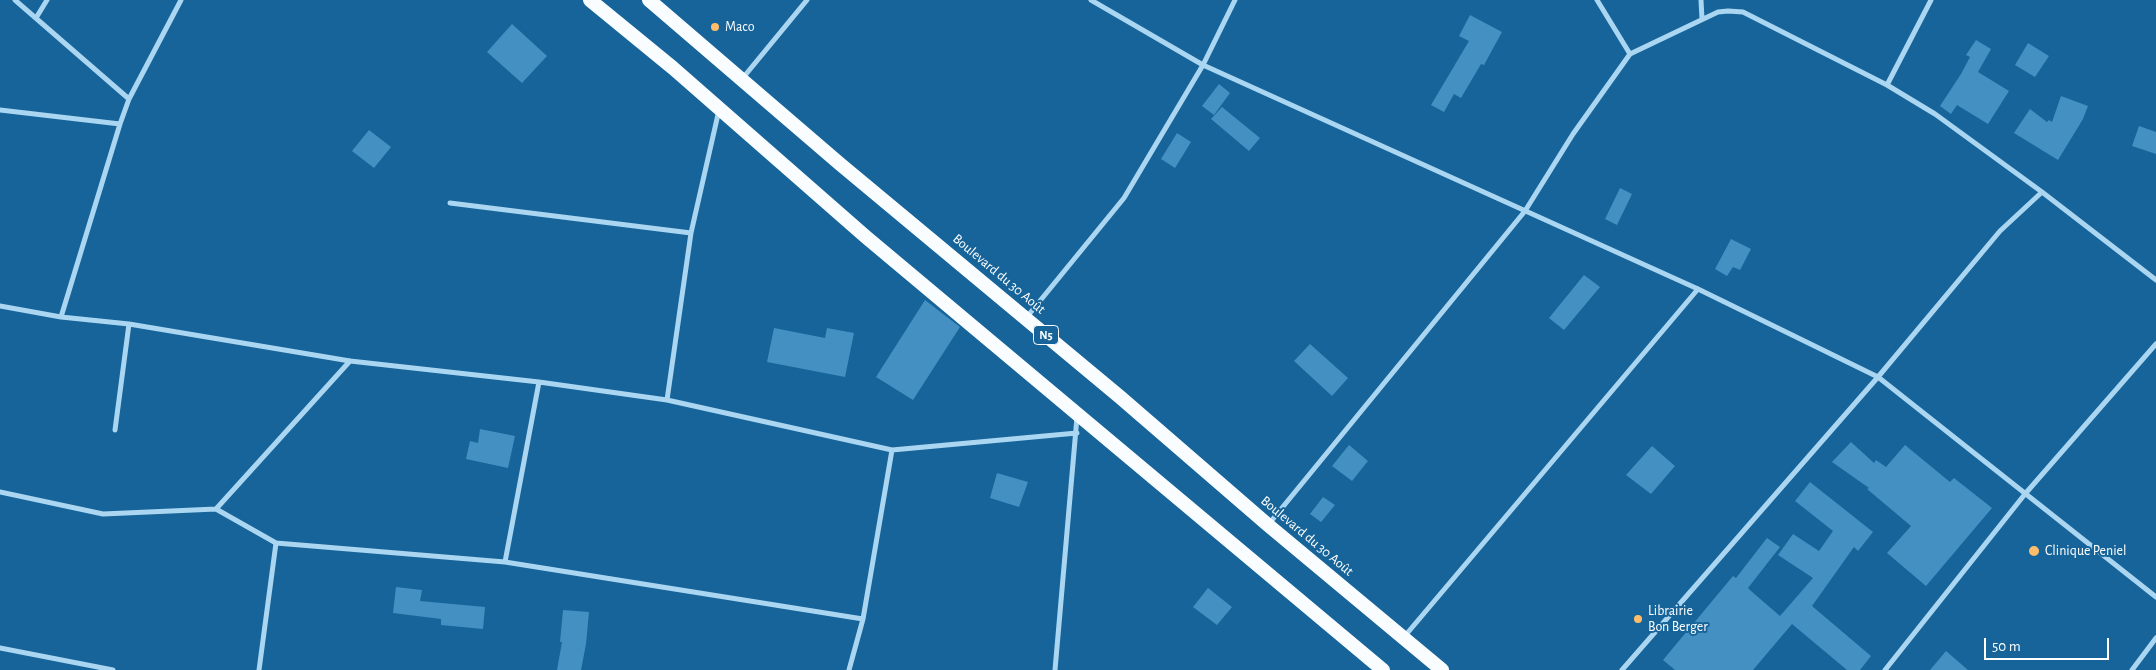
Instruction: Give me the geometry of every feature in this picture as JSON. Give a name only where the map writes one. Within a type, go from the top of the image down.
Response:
[{"type":"highway","points":[[590,0],[720,108],[866,237],[1383,670]]},
{"type":"highway","name":"Boulevard du 30 Août","points":[[649,0],[848,171],[1026,318],[1268,525],[1442,670]]},
{"type":"street","points":[[15,0],[130,99]]},
{"type":"street","points":[[36,18],[48,0]]},
{"type":"street","points":[[61,317],[120,124],[130,99],[181,0]]},
{"type":"street","points":[[742,79],[806,0]]},
{"type":"street","points":[[1091,0],[1203,65],[1698,290],[1878,377],[2156,597]]},
{"type":"street","points":[[1026,318],[1124,198],[1203,65],[1235,0]]},
{"type":"street","points":[[1597,0],[1630,54]]},
{"type":"street","points":[[1701,0],[1702,19]]},
{"type":"street","points":[[1887,85],[1931,0]]},
{"type":"street","points":[[1268,525],[1525,211],[1573,134],[1630,54],[1702,19],[1728,11],[1743,12],[1887,85],[1935,114],[2042,192],[2156,280]]},
{"type":"street","points":[[667,400],[691,233],[720,108]]},
{"type":"street","points":[[0,110],[120,124]]},
{"type":"street","points":[[1622,670],[1878,377],[2000,231],[2042,192]]},
{"type":"street","points":[[450,203],[691,233]]},
{"type":"street","points":[[1404,637],[1698,290]]},
{"type":"street","points":[[0,306],[61,317],[129,324],[350,360],[539,382],[667,400],[892,450],[1077,433]]},
{"type":"street","points":[[115,430],[129,324]]},
{"type":"street","points":[[1885,670],[2025,494],[2156,344]]},
{"type":"street","points":[[216,509],[350,360]]},
{"type":"street","points":[[505,562],[539,382]]},
{"type":"street","points":[[1055,670],[1077,433],[1077,415]]},
{"type":"street","points":[[849,670],[863,619],[892,450]]},
{"type":"street","points":[[0,492],[103,514],[216,509],[276,542],[505,562],[863,619]]},
{"type":"street","points":[[259,670],[276,542]]},
{"type":"street","points":[[2132,670],[2156,638]]},
{"type":"street","points":[[0,648],[114,670]]},
{"type":"building","points":[[1470,15],[1502,32],[1484,65],[1481,64],[1461,98],[1454,94],[1444,112],[1431,105],[1469,41],[1459,36]]},
{"type":"building","points":[[512,24],[547,56],[522,83],[487,52]]},
{"type":"building","points":[[1976,40],[1991,49],[1978,72],[2009,91],[1988,124],[1957,105],[1951,114],[1940,106],[1961,74],[1970,57],[1966,55]]},
{"type":"building","points":[[2028,43],[2049,56],[2035,77],[2015,65]]},
{"type":"building","points":[[1219,84],[1230,93],[1214,115],[1202,106]]},
{"type":"building","points":[[2061,96],[2088,106],[2083,119],[2058,160],[2014,133],[2030,109],[2047,122],[2049,120],[2052,122]]},
{"type":"building","points":[[1222,107],[1260,138],[1249,151],[1211,119]]},
{"type":"building","points":[[2139,126],[2156,132],[2156,154],[2132,146]]},
{"type":"building","points":[[369,130],[391,147],[374,168],[352,151]]},
{"type":"building","points":[[1177,133],[1191,142],[1175,168],[1161,159]]},
{"type":"building","points":[[1620,188],[1632,194],[1617,225],[1605,219]]},
{"type":"building","points":[[1731,239],[1751,249],[1740,270],[1733,267],[1727,276],[1715,269]]},
{"type":"building","points":[[1584,275],[1600,287],[1564,330],[1549,318]]},
{"type":"building","points":[[925,300],[960,327],[913,400],[876,377]]},
{"type":"building","points":[[774,328],[825,338],[827,328],[854,333],[845,377],[767,362]]},
{"type":"building","points":[[1310,344],[1348,378],[1332,396],[1294,361]]},
{"type":"building","points":[[480,429],[515,436],[508,468],[466,459],[470,441],[478,443]]},
{"type":"building","points":[[1851,442],[1874,463],[1876,460],[1886,467],[1905,445],[1950,482],[1954,478],[1992,508],[1926,586],[1887,553],[1911,526],[1867,489],[1869,488],[1832,462]]},
{"type":"building","points":[[1349,445],[1368,461],[1352,481],[1332,466]]},
{"type":"building","points":[[1652,446],[1675,466],[1651,494],[1626,475]]},
{"type":"building","points":[[997,473],[1028,482],[1019,507],[990,498]]},
{"type":"building","points":[[1810,482],[1873,532],[1858,551],[1854,547],[1812,606],[1871,656],[1860,670],[1847,670],[1792,624],[1753,670],[1675,670],[1663,660],[1733,576],[1736,578],[1767,538],[1780,547],[1748,588],[1751,591],[1780,616],[1813,578],[1778,555],[1793,534],[1819,551],[1833,531],[1795,501]]},
{"type":"building","points":[[1323,497],[1335,505],[1321,522],[1310,514]]},
{"type":"building","points":[[396,587],[422,590],[420,601],[485,607],[483,629],[441,625],[441,619],[393,613]]},
{"type":"building","points":[[1208,588],[1232,607],[1217,625],[1193,607]]},
{"type":"building","points":[[563,610],[589,612],[581,670],[557,670],[562,642],[560,642]]},
{"type":"building","points":[[1946,651],[1968,670],[1930,670]]},
{"type":"place","name":"Maco","points":[[715,27]]},
{"type":"place","name":"Clinique Peniel","points":[[2034,551]]},
{"type":"place","name":"Librairie Bon Berger","points":[[1638,619]]}]
